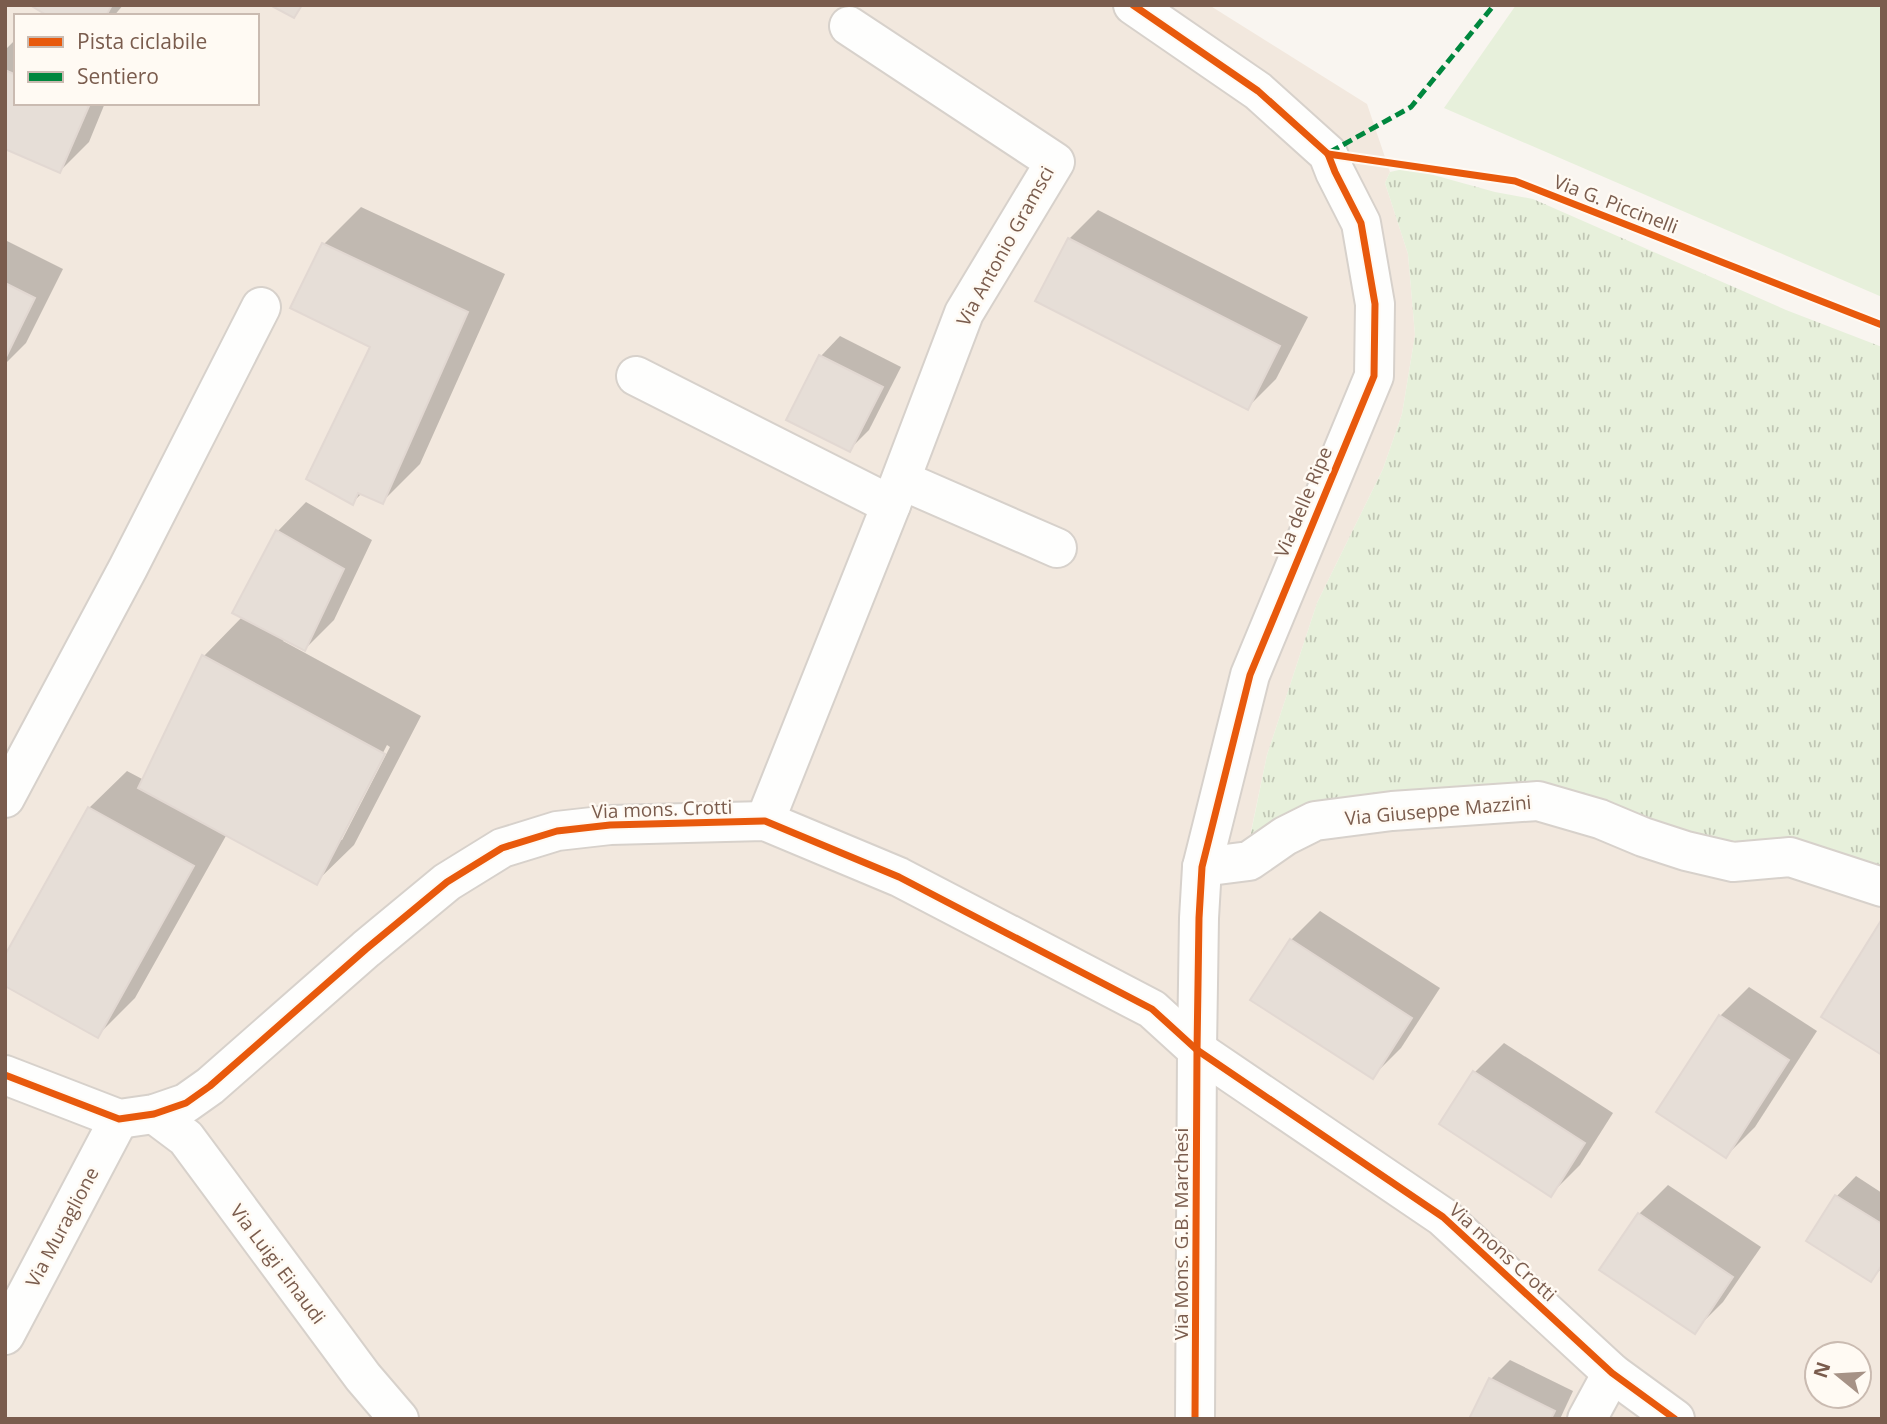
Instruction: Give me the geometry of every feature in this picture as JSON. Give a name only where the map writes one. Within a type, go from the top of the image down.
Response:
[{"type":"street","name":"Via delle Ripe","points":[[1133,5],[1258,91],[1328,154],[1360,223],[1375,304],[1374,376],[1250,675],[1202,867],[1197,1050]]},
{"type":"street","name":"Via Antonio Gramsci","points":[[765,821],[896,493],[964,313],[1055,162],[849,26]]},
{"type":"street","points":[[5,798],[128,568],[261,307]]},
{"type":"street","points":[[636,376],[896,493],[1057,548]]},
{"type":"street","name":"Via Giuseppe Mazzini","points":[[1202,867],[1249,861],[1285,836],[1315,821],[1392,811],[1538,801],[1600,819],[1686,851],[1733,862],[1790,857],[1882,887]]},
{"type":"street","name":"Via mons. Crotti","points":[[136,1117],[186,1103],[210,1086],[366,948],[447,882],[502,848],[557,831],[610,825],[765,821],[899,877],[1152,1009],[1197,1050]]},
{"type":"street","name":"Via mons Crotti","points":[[1197,1050],[1443,1217],[1612,1373],[1675,1419]]},
{"type":"street","name":"Via Mons. G.B. Marchesi","points":[[1195,1419],[1197,1050]]},
{"type":"street","points":[[5,1075],[136,1117]]},
{"type":"street","name":"Via Muraglione","points":[[5,1335],[136,1117]]},
{"type":"street","name":"Via Luigi Einaudi","points":[[136,1117],[186,1138],[363,1377],[399,1419]]},
{"type":"street","points":[[1587,1419],[1612,1373]]},
{"type":"shaded area","points":[[5,5],[1209,5],[1367,104],[1390,172],[1385,183],[1408,254],[1415,335],[1402,414],[1383,469],[1317,603],[1267,755],[1248,846],[1490,795],[1882,872],[1882,1419],[5,1419]]},
{"type":"green space","points":[[1516,5],[1882,5],[1882,297],[1444,108]]},
{"type":"green space","points":[[1408,168],[1495,192],[1533,199],[1786,310],[1882,347],[1882,872],[1752,852],[1590,806],[1248,847],[1267,755],[1317,603],[1383,469],[1402,414],[1415,335],[1408,254],[1385,183],[1390,172]]},
{"type":"building","points":[[30,5],[112,5],[107,14],[45,14]]},
{"type":"building","points":[[270,5],[302,5],[294,18]]},
{"type":"building","points":[[5,70],[14,74],[14,105],[89,106],[60,173],[5,149]]},
{"type":"building","points":[[1068,238],[1280,346],[1248,410],[1035,301]]},
{"type":"building","points":[[322,243],[468,312],[383,504],[358,493],[353,505],[306,479],[370,347],[290,308]]},
{"type":"building","points":[[5,283],[35,298],[5,359]]},
{"type":"building","points":[[819,355],[883,387],[850,452],[786,420]]},
{"type":"building","points":[[276,530],[344,569],[305,651],[232,613]]},
{"type":"building","points":[[202,655],[385,754],[317,885],[138,788]]},
{"type":"building","points":[[88,807],[194,866],[98,1038],[5,986],[5,955]]},
{"type":"building","points":[[1882,919],[1882,1055],[1821,1017]]},
{"type":"building","points":[[1290,939],[1412,1018],[1373,1079],[1250,1000]]},
{"type":"building","points":[[1719,1015],[1789,1060],[1726,1158],[1656,1112]]},
{"type":"building","points":[[1473,1071],[1585,1143],[1551,1197],[1439,1124]]},
{"type":"building","points":[[1835,1195],[1882,1224],[1882,1265],[1871,1282],[1806,1241]]},
{"type":"building","points":[[1638,1213],[1733,1277],[1695,1334],[1599,1270]]},
{"type":"building","points":[[1489,1378],[1555,1411],[1551,1419],[1469,1419]]},
{"type":"marked path","points":[[1330,152],[1411,107],[1494,5]]},
{"type":"cycle path","points":[[1133,5],[1258,91],[1328,154],[1361,223],[1375,304],[1374,376],[1250,675],[1202,867],[1197,1050],[1195,1419]]},
{"type":"cycle path","name":"Via G. Piccinelli","points":[[1328,154],[1515,181],[1882,325]]},
{"type":"cycle path","points":[[5,1075],[119,1119],[154,1114],[186,1103],[210,1086],[447,882],[502,848],[557,831],[610,825],[765,821],[899,877],[1152,1009],[1197,1050],[1443,1217],[1612,1373],[1675,1419]]}]
